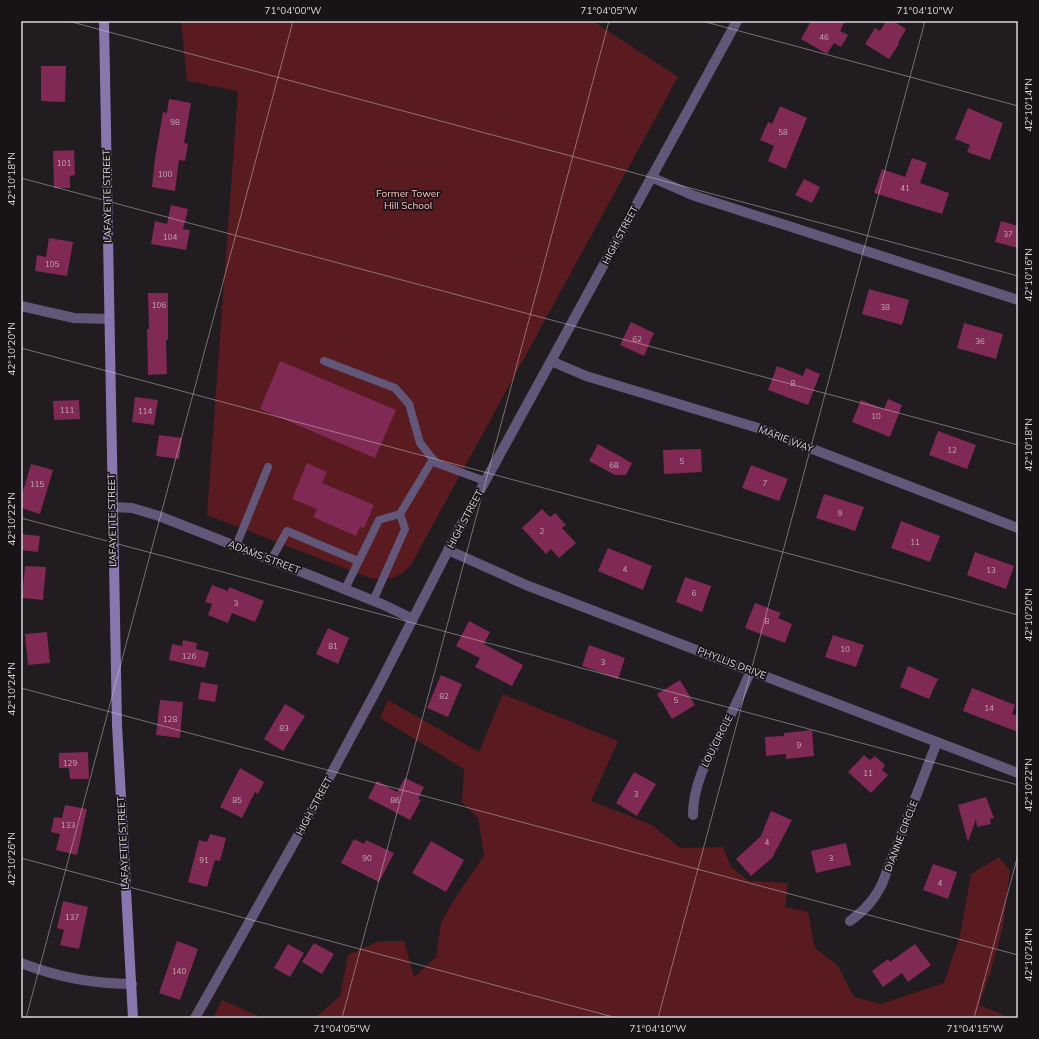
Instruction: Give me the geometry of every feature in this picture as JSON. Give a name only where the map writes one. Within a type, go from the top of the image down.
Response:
[{"type":"main road","name":"LAFAYETTE STREET","points":[[104,21],[112,507],[118,745],[133,1018]]},
{"type":"street","name":"HIGH STREET","points":[[195,1018],[293,845],[485,481],[737,21]]},
{"type":"street","points":[[651,177],[692,195],[1018,300]]},
{"type":"street","points":[[21,306],[74,318],[109,319]]},
{"type":"street","name":"MARIE WAY","points":[[551,361],[586,376],[758,428],[1018,528]]},
{"type":"street","name":"ADAMS STREET","points":[[112,507],[141,510],[345,589],[413,619]]},
{"type":"street","name":"PHYLLIS DRIVE","points":[[448,550],[526,585],[1018,773]]},
{"type":"street","name":"LOU CIRCLE","points":[[693,815],[694,797],[700,775],[739,698],[751,670]]},
{"type":"street","name":"DIANNE CIRCLE","points":[[850,921],[863,911],[873,900],[882,884],[937,742]]},
{"type":"street","points":[[21,963],[82,981],[101,984],[132,984]]},
{"type":"lane","points":[[324,361],[395,388],[409,404],[420,443],[433,459],[436,462],[485,481]]},
{"type":"lane","points":[[345,589],[379,520],[400,514],[433,459]]},
{"type":"lane","points":[[236,546],[268,467]]},
{"type":"lane","points":[[372,601],[405,529],[400,514]]},
{"type":"lane","points":[[271,560],[287,531],[358,561]]},
{"type":"green space","name":"Former Tower Hill School","points":[[181,21],[593,21],[678,77],[412,563],[404,572],[394,577],[388,579],[370,578],[207,515],[238,91],[187,81]]},
{"type":"green space","points":[[503,694],[618,741],[591,801],[652,825],[680,848],[723,847],[731,867],[749,881],[788,883],[785,907],[808,912],[815,948],[838,966],[854,997],[881,1004],[944,983],[960,935],[971,874],[999,857],[1010,871],[1003,926],[990,974],[979,1005],[1002,1014],[1005,1018],[315,1018],[340,996],[348,955],[379,941],[404,941],[414,977],[436,957],[441,923],[453,901],[484,856],[478,818],[462,802],[464,769],[380,718],[388,700],[479,752]]},
{"type":"green space","points":[[222,1000],[263,1018],[213,1018]]},
{"type":"building","points":[[811,21],[845,21],[840,31],[848,35],[841,47],[834,43],[827,54],[801,39]]},
{"type":"building","points":[[886,21],[893,21],[906,29],[898,43],[899,44],[889,59],[865,44],[875,28],[880,31]]},
{"type":"building","points":[[41,66],[66,66],[65,102],[41,101]]},
{"type":"building","points":[[169,99],[191,103],[184,143],[188,144],[185,161],[179,160],[175,191],[152,187],[155,158],[163,112],[167,113]]},
{"type":"building","points":[[780,106],[807,118],[786,169],[768,161],[774,146],[760,140],[768,122],[772,124]]},
{"type":"building","points":[[968,108],[1003,123],[990,160],[967,152],[970,145],[955,139]]},
{"type":"building","points":[[74,150],[75,175],[70,176],[70,188],[54,188],[53,151]]},
{"type":"building","points":[[912,158],[927,163],[920,183],[949,193],[942,214],[874,193],[882,169],[905,177]]},
{"type":"building","points":[[804,179],[820,187],[812,203],[795,195]]},
{"type":"building","points":[[171,205],[188,209],[183,229],[190,230],[186,250],[151,244],[155,221],[167,224]]},
{"type":"building","points":[[1001,221],[1018,226],[1018,248],[995,242]]},
{"type":"building","points":[[49,238],[73,242],[67,276],[35,271],[37,255],[46,257]]},
{"type":"building","points":[[869,289],[909,300],[902,325],[862,314]]},
{"type":"building","points":[[148,293],[168,293],[168,340],[166,340],[167,374],[148,375]]},
{"type":"building","points":[[631,322],[654,333],[644,356],[620,345]]},
{"type":"building","points":[[964,323],[1003,334],[996,359],[957,348]]},
{"type":"building","points":[[280,361],[396,410],[375,458],[260,409]]},
{"type":"building","points":[[777,366],[803,376],[806,368],[820,374],[808,405],[768,390]]},
{"type":"building","points":[[135,397],[158,400],[154,425],[132,422]]},
{"type":"building","points":[[888,399],[902,405],[890,437],[852,422],[861,400],[884,409]]},
{"type":"building","points":[[79,400],[80,419],[54,420],[53,401]]},
{"type":"building","points":[[938,431],[976,445],[967,469],[929,455]]},
{"type":"building","points":[[159,435],[182,438],[179,459],[156,456]]},
{"type":"building","points":[[598,444],[632,463],[626,475],[615,475],[589,461]]},
{"type":"building","points":[[701,449],[702,472],[664,474],[663,450]]},
{"type":"building","points":[[307,463],[327,472],[322,483],[374,505],[364,528],[360,527],[356,536],[313,517],[317,509],[292,499]]},
{"type":"building","points":[[31,464],[53,470],[40,514],[21,508],[21,498]]},
{"type":"building","points":[[751,465],[788,479],[779,501],[742,488]]},
{"type":"building","points":[[824,494],[864,507],[855,531],[816,518]]},
{"type":"building","points":[[542,509],[550,517],[555,513],[566,525],[562,528],[576,543],[559,558],[551,549],[546,554],[522,528]]},
{"type":"building","points":[[901,521],[940,536],[930,562],[891,548]]},
{"type":"building","points":[[21,534],[40,536],[38,552],[21,550]]},
{"type":"building","points":[[608,548],[652,566],[643,590],[598,571]]},
{"type":"building","points":[[975,552],[1014,566],[1006,589],[967,575]]},
{"type":"building","points":[[25,566],[46,567],[43,600],[22,598]]},
{"type":"building","points":[[685,577],[711,586],[702,612],[676,602]]},
{"type":"building","points":[[212,585],[228,591],[229,587],[264,601],[255,622],[232,613],[228,623],[208,615],[212,604],[205,602]]},
{"type":"building","points":[[755,603],[781,613],[778,618],[792,624],[785,643],[745,628]]},
{"type":"building","points":[[469,621],[490,632],[484,644],[523,665],[512,686],[475,667],[480,658],[456,646]]},
{"type":"building","points":[[328,628],[349,638],[338,664],[316,654]]},
{"type":"building","points":[[47,632],[50,663],[28,665],[25,634]]},
{"type":"building","points":[[833,635],[864,645],[856,667],[825,657]]},
{"type":"building","points":[[183,640],[197,643],[196,649],[209,652],[205,668],[169,660],[172,644],[182,646]]},
{"type":"building","points":[[589,645],[625,658],[618,679],[582,666]]},
{"type":"building","points":[[908,666],[938,679],[929,699],[900,687]]},
{"type":"building","points":[[441,675],[462,684],[448,717],[427,708]]},
{"type":"building","points":[[680,680],[695,705],[672,719],[657,694]]},
{"type":"building","points":[[201,682],[218,685],[215,702],[198,699]]},
{"type":"building","points":[[972,688],[1015,705],[1012,714],[1018,716],[1018,732],[963,711]]},
{"type":"building","points":[[160,700],[183,702],[180,738],[156,735]]},
{"type":"building","points":[[285,704],[305,716],[283,751],[264,739]]},
{"type":"building","points":[[812,730],[814,756],[786,759],[786,754],[766,756],[765,737],[784,736],[784,733]]},
{"type":"building","points":[[88,752],[89,779],[70,779],[69,768],[59,768],[59,753]]},
{"type":"building","points":[[864,755],[870,760],[875,756],[885,765],[882,770],[888,775],[871,793],[848,772]]},
{"type":"building","points":[[240,768],[264,782],[258,794],[255,792],[242,818],[220,807]]},
{"type":"building","points":[[634,772],[656,784],[637,816],[616,803]]},
{"type":"building","points":[[405,778],[424,787],[418,799],[421,800],[410,820],[368,798],[377,781],[397,792]]},
{"type":"building","points":[[986,797],[994,818],[990,819],[991,824],[977,827],[976,819],[968,842],[958,805]]},
{"type":"building","points":[[65,805],[87,809],[77,855],[56,850],[60,834],[51,832],[54,817],[62,818]]},
{"type":"building","points":[[771,811],[792,820],[772,858],[751,876],[736,859],[761,836]]},
{"type":"building","points":[[210,834],[226,838],[220,861],[215,860],[207,887],[188,882],[199,840],[207,842]]},
{"type":"building","points":[[354,839],[364,844],[366,840],[394,853],[379,882],[341,863]]},
{"type":"building","points":[[431,841],[464,860],[446,892],[412,873]]},
{"type":"building","points":[[846,843],[851,865],[816,873],[811,851]]},
{"type":"building","points":[[933,864],[957,872],[948,899],[923,890]]},
{"type":"building","points":[[63,901],[88,907],[79,949],[60,945],[64,930],[57,928]]},
{"type":"building","points":[[177,941],[198,949],[180,1000],[159,993]]},
{"type":"building","points":[[314,943],[334,954],[322,974],[302,962]]},
{"type":"building","points":[[288,944],[304,953],[290,977],[274,968]]},
{"type":"building","points":[[915,944],[931,965],[908,982],[902,973],[883,987],[872,971],[888,959],[890,962]]}]
